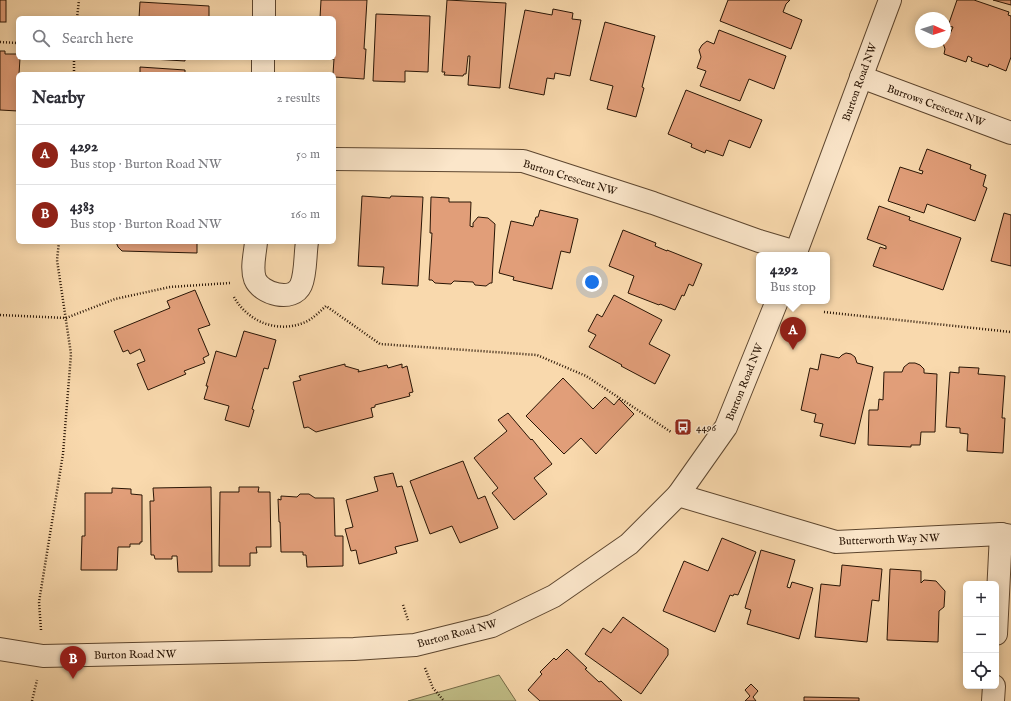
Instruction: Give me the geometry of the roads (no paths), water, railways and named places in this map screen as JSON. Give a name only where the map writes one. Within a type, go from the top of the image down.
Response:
[{"type":"street","points":[[264,0],[264,16]]},
{"type":"street","name":"Burton Road NW","points":[[797,252],[890,0]]},
{"type":"street","points":[[263,60],[263,72]]},
{"type":"street","name":"Burrows Crescent NW","points":[[861,77],[1011,133]]},
{"type":"street","name":"Burton Crescent NW","points":[[336,159],[524,160],[653,203],[791,252]]},
{"type":"street","points":[[256,244],[254,271],[256,280],[266,291],[286,295],[296,292],[301,286],[306,244]]},
{"type":"street","name":"Burton Road NW","points":[[0,649],[43,656],[354,649],[416,645],[492,626],[554,596],[629,544],[678,495],[726,427],[776,304]]},
{"type":"street","name":"Butterworth Way NW","points":[[678,495],[836,542],[1006,535]]},
{"type":"street","points":[[998,617],[1006,535]]},
{"type":"street","points":[[993,701],[994,689]]},
{"type":"place","name":"4292","points":[[793,350]]},
{"type":"place","name":"4496","points":[[683,427]]},
{"type":"place","name":"4383","points":[[73,679]]}]
